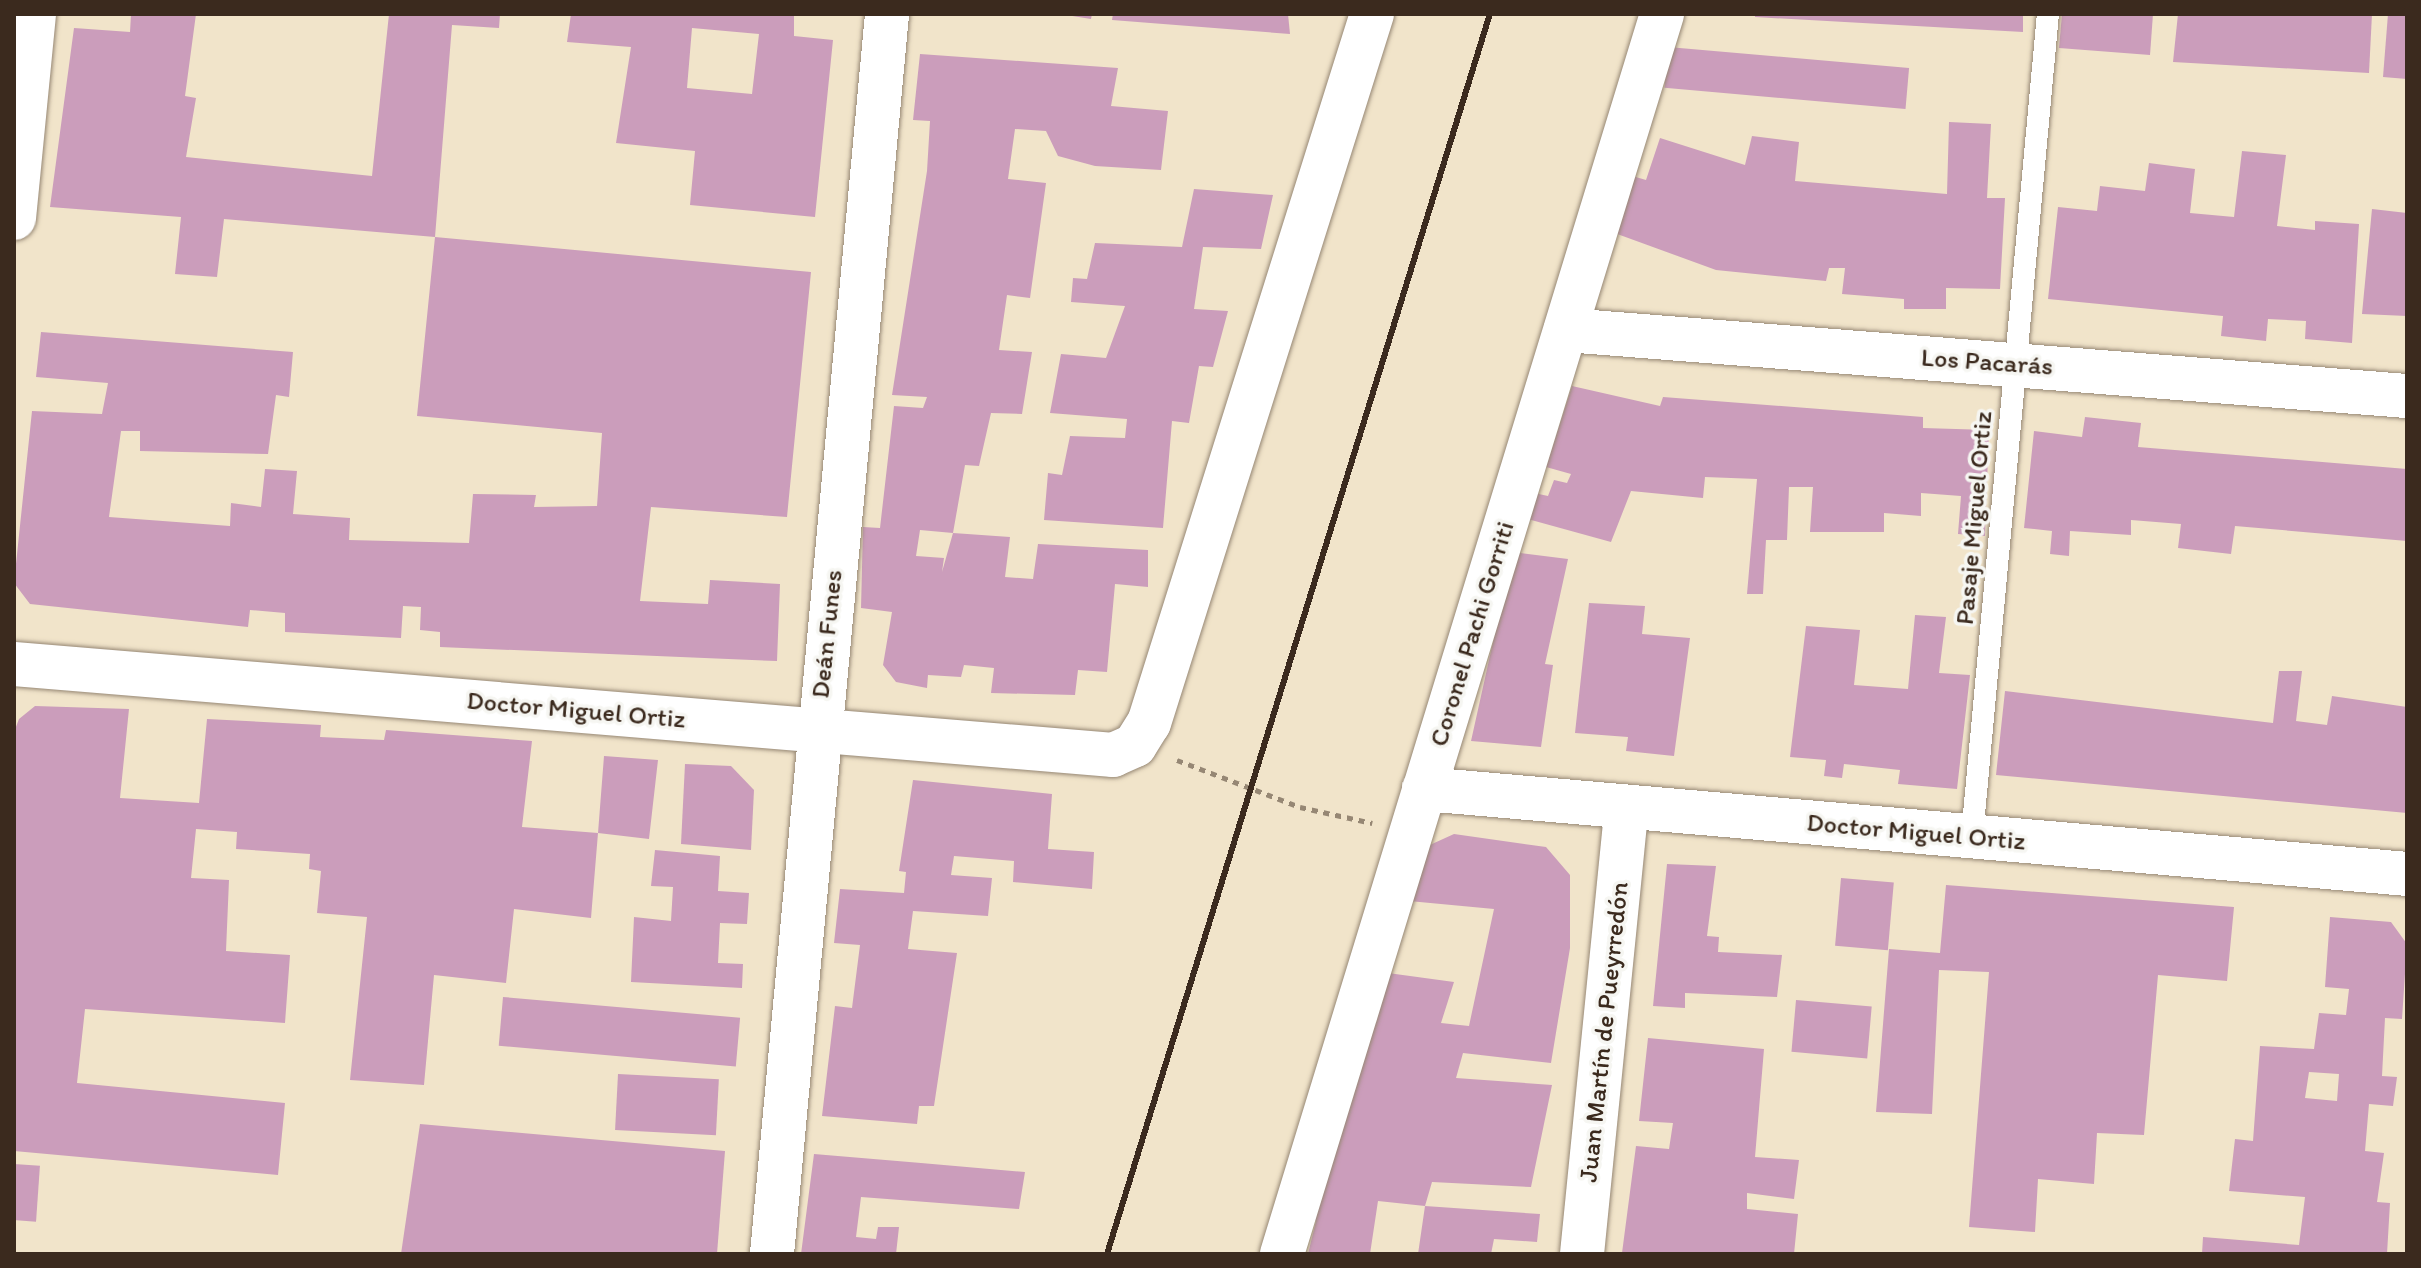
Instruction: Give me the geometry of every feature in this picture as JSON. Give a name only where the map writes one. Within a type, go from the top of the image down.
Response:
[{"type":"street","points":[[14,218],[34,14]]},
{"type":"street","name":"Deán Funes","points":[[772,1254],[817,730],[887,14]]},
{"type":"street","points":[[1135,745],[1149,723],[1372,14]]},
{"type":"street","name":"Coronel Pachi Gorriti","points":[[1282,1254],[1662,14]]},
{"type":"street","name":"Los Pacarás","points":[[1566,330],[2407,396]]},
{"type":"street","name":"Doctor Miguel Ortiz","points":[[14,664],[1113,755],[1135,745]]},
{"type":"street","name":"Doctor Miguel Ortiz","points":[[1424,789],[1626,810],[2407,874]]},
{"type":"street","name":"Juan Martín de Pueyrredón","points":[[1582,1254],[1626,810]]},
{"type":"lane","name":"Pasaje Miguel Ortiz","points":[[1972,836],[2048,14]]},
{"type":"path","points":[[1135,745],[1300,807],[1412,832]]},
{"type":"building","points":[[131,14],[196,14],[185,96],[196,98],[186,157],[372,176],[389,14],[500,14],[499,28],[452,25],[435,237],[224,219],[217,277],[175,274],[181,217],[50,207],[74,28],[130,32]]},
{"type":"building","points":[[571,14],[794,14],[794,36],[833,40],[815,217],[690,205],[695,151],[616,143],[631,47],[567,42]],"holes":[[[692,28],[759,34],[752,94],[687,88]]]},
{"type":"building","points":[[1060,14],[1092,14],[1091,19]]},
{"type":"building","points":[[1113,14],[1288,14],[1290,34],[1112,20]]},
{"type":"building","points":[[1755,14],[2023,14],[2023,32],[1755,17]]},
{"type":"building","points":[[2062,14],[2153,14],[2150,55],[2059,48]]},
{"type":"building","points":[[2178,14],[2372,14],[2369,73],[2173,62]]},
{"type":"building","points":[[2388,14],[2407,14],[2407,79],[2383,77]]},
{"type":"building","points":[[1668,47],[1909,68],[1906,109],[1664,88]]},
{"type":"building","points":[[920,54],[1118,68],[1111,106],[1168,111],[1161,170],[1095,166],[1058,156],[1046,131],[1015,129],[1008,179],[1046,183],[1030,298],[1007,295],[999,350],[1032,352],[1022,414],[991,413],[979,466],[965,465],[953,533],[1010,537],[1005,577],[1033,579],[1038,544],[1148,550],[1148,587],[1115,584],[1107,672],[1078,670],[1075,695],[991,693],[994,668],[964,665],[961,677],[928,675],[927,688],[896,682],[883,665],[892,612],[861,608],[863,527],[880,528],[894,406],[923,408],[927,397],[892,395],[927,171],[930,121],[913,120]],"holes":[[[920,530],[953,533],[942,572],[944,558],[916,556]]]},
{"type":"building","points":[[1949,122],[1991,124],[1987,198],[2005,198],[2000,289],[1946,288],[1946,309],[1904,309],[1904,299],[1842,294],[1845,268],[1829,268],[1826,281],[1716,270],[1609,231],[1629,175],[1646,180],[1660,138],[1745,165],[1752,136],[1799,142],[1795,181],[1947,194]]},
{"type":"building","points":[[2242,151],[2286,155],[2277,226],[2315,230],[2315,221],[2359,224],[2352,343],[2305,339],[2306,321],[2268,319],[2266,341],[2221,336],[2223,316],[2048,299],[2058,207],[2097,211],[2100,186],[2145,191],[2149,163],[2195,169],[2190,213],[2234,217]]},
{"type":"building","points":[[1194,189],[1273,195],[1261,249],[1203,247],[1194,309],[1228,311],[1213,367],[1199,366],[1189,423],[1172,421],[1163,528],[1044,520],[1048,473],[1062,475],[1070,436],[1125,438],[1127,419],[1050,413],[1061,354],[1106,358],[1125,306],[1071,302],[1073,278],[1087,279],[1095,243],[1182,247]]},
{"type":"building","points":[[2372,209],[2407,213],[2407,316],[2362,314]]},
{"type":"building","points":[[435,237],[811,272],[787,517],[651,507],[640,601],[708,604],[710,580],[780,584],[777,661],[440,647],[440,632],[420,630],[421,607],[403,606],[401,638],[285,632],[285,613],[250,610],[248,627],[30,604],[14,583],[32,411],[102,414],[108,383],[36,377],[41,332],[293,352],[289,397],[276,395],[268,454],[140,451],[140,431],[121,431],[109,517],[230,526],[231,503],[261,507],[265,469],[297,471],[293,514],[350,518],[349,540],[469,543],[473,494],[536,495],[534,507],[597,506],[602,433],[417,416]]},
{"type":"building","points":[[1572,386],[1660,406],[1663,397],[1923,417],[1923,428],[1989,430],[1985,536],[1958,534],[1961,496],[1921,493],[1921,516],[1884,513],[1884,532],[1810,532],[1813,487],[1789,487],[1787,540],[1766,540],[1763,594],[1747,594],[1757,479],[1705,477],[1703,498],[1631,491],[1611,542],[1524,518],[1534,493],[1548,496],[1554,480],[1567,483],[1571,474],[1546,467]]},
{"type":"building","points":[[2085,417],[2141,423],[2138,447],[2407,469],[2407,541],[2235,526],[2231,554],[2178,548],[2181,524],[2131,520],[2131,535],[2070,531],[2069,556],[2050,554],[2052,531],[2024,528],[2034,431],[2082,437]]},
{"type":"building","points":[[1513,552],[1568,559],[1545,664],[1553,665],[1541,747],[1471,741]]},
{"type":"building","points":[[1589,603],[1645,606],[1642,634],[1690,638],[1674,756],[1626,751],[1628,737],[1575,733]]},
{"type":"building","points":[[1915,615],[1946,617],[1939,673],[1970,675],[1957,789],[1898,784],[1900,770],[1844,764],[1842,778],[1824,776],[1826,760],[1790,757],[1806,626],[1860,630],[1854,685],[1908,689]]},
{"type":"building","points":[[2279,671],[2302,671],[2296,721],[2327,725],[2332,696],[2407,707],[2407,813],[1996,775],[2005,691],[2273,723]]},
{"type":"building","points":[[35,706],[129,709],[120,798],[199,803],[207,719],[321,725],[320,737],[384,740],[386,730],[532,741],[522,827],[598,833],[591,918],[514,909],[506,983],[434,975],[424,1085],[350,1080],[367,917],[317,913],[321,871],[309,869],[310,854],[236,849],[237,832],[196,829],[191,878],[229,880],[226,951],[290,955],[285,1023],[85,1009],[77,1083],[285,1103],[278,1175],[14,1151],[14,732],[19,719]]},
{"type":"building","points":[[604,756],[658,760],[649,839],[598,833]]},
{"type":"building","points":[[685,764],[731,766],[754,790],[751,850],[681,844]]},
{"type":"building","points":[[913,780],[1052,794],[1048,849],[1094,852],[1092,889],[1013,882],[1014,861],[954,856],[951,875],[992,878],[988,916],[913,911],[908,949],[957,953],[934,1106],[919,1106],[917,1124],[822,1116],[835,1006],[852,1008],[860,945],[834,943],[840,889],[904,893],[906,872],[899,871]]},
{"type":"building","points":[[1454,834],[1546,847],[1570,875],[1570,948],[1551,1063],[1463,1053],[1456,1078],[1552,1085],[1531,1187],[1432,1182],[1425,1206],[1378,1201],[1370,1254],[1308,1254],[1316,1221],[1305,1218],[1388,973],[1454,982],[1441,1023],[1469,1026],[1494,909],[1409,901],[1421,849]]},
{"type":"building","points":[[655,850],[720,856],[718,891],[749,893],[747,924],[720,923],[718,963],[743,964],[742,988],[631,982],[634,917],[671,921],[673,887],[651,886]]},
{"type":"building","points":[[1667,864],[1716,866],[1707,936],[1719,937],[1718,952],[1782,955],[1777,997],[1685,993],[1685,1008],[1653,1006]]},
{"type":"building","points":[[1841,878],[1894,883],[1888,950],[1835,946]]},
{"type":"building","points":[[1946,885],[2234,907],[2227,981],[2158,975],[2144,1135],[2097,1133],[2094,1184],[2038,1179],[2035,1232],[1969,1227],[1989,972],[1939,970],[1932,1114],[1876,1112],[1889,949],[1940,953]]},
{"type":"building","points":[[2330,917],[2391,922],[2407,944],[2402,1019],[2385,1018],[2382,1076],[2397,1077],[2393,1106],[2369,1104],[2365,1151],[2384,1153],[2377,1202],[2390,1203],[2387,1254],[2202,1254],[2203,1237],[2299,1245],[2305,1197],[2229,1191],[2235,1139],[2253,1141],[2260,1046],[2314,1049],[2319,1013],[2346,1015],[2349,989],[2325,987]],"holes":[[[2309,1072],[2339,1074],[2337,1101],[2305,1098]]]},
{"type":"building","points":[[503,997],[740,1018],[736,1067],[499,1046]]},
{"type":"building","points":[[1796,1000],[1872,1007],[1867,1058],[1791,1052]]},
{"type":"building","points":[[1648,1038],[1764,1049],[1755,1157],[1799,1160],[1794,1199],[1747,1193],[1747,1209],[1798,1214],[1794,1254],[1622,1253],[1636,1146],[1669,1149],[1673,1123],[1639,1121]]},
{"type":"building","points":[[618,1074],[719,1079],[716,1135],[615,1130]]},
{"type":"building","points":[[420,1124],[725,1151],[717,1254],[401,1254]]},
{"type":"building","points":[[814,1154],[1025,1172],[1019,1209],[861,1197],[856,1237],[876,1239],[878,1227],[899,1227],[896,1254],[801,1254]]},
{"type":"building","points":[[14,1164],[40,1166],[36,1222],[14,1220]]},
{"type":"building","points":[[1425,1206],[1540,1214],[1537,1242],[1494,1239],[1491,1254],[1418,1254]]},
{"type":"railway","points":[[1107,1254],[1490,14]]}]
